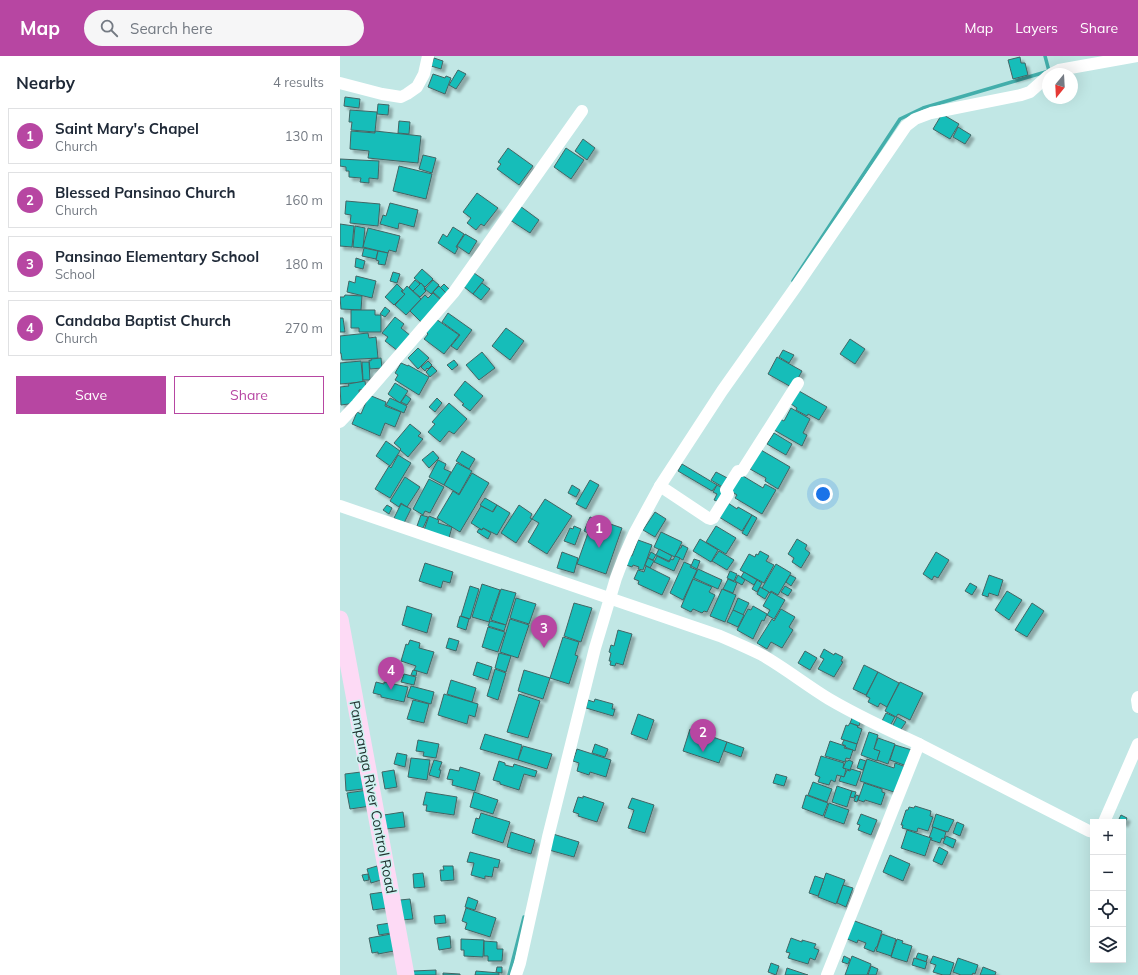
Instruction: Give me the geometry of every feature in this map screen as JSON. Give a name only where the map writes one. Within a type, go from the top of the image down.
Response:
[{"type":"main road","name":"Pampanga River Control Road","points":[[340,619],[406,975]]},
{"type":"street","points":[[340,83],[382,94],[401,97],[417,87],[424,74],[428,56]]},
{"type":"street","points":[[1070,68],[1137,56]]},
{"type":"street","points":[[516,975],[548,837],[595,648],[624,557],[635,532],[660,486],[722,391],[796,288],[906,126],[915,119],[931,114],[1021,95],[1030,92],[1042,82]]},
{"type":"street","points":[[340,422],[454,292],[582,111]]},
{"type":"street","points":[[660,486],[708,518],[713,518],[728,494],[726,490],[738,471],[742,471],[798,383]]},
{"type":"street","points":[[340,506],[720,636],[750,649],[827,698],[1090,832]]},
{"type":"street","points":[[1138,697],[1138,707]]},
{"type":"street","points":[[827,975],[919,744]]},
{"type":"street","points":[[1106,819],[1138,744]]},
{"type":"building","points":[[1020,57],[1021,63],[1025,63],[1028,75],[1013,79],[1008,60]]},
{"type":"building","points":[[434,58],[443,61],[441,69],[431,66]]},
{"type":"building","points":[[458,70],[466,74],[456,89],[449,85]]},
{"type":"building","points":[[433,74],[445,78],[446,76],[451,78],[445,94],[428,87]]},
{"type":"building","points":[[345,97],[360,99],[359,108],[344,106]]},
{"type":"building","points":[[378,104],[389,105],[388,115],[377,114]]},
{"type":"building","points":[[350,110],[377,112],[375,132],[351,130],[352,122],[349,122]]},
{"type":"building","points":[[942,114],[959,124],[950,139],[933,129]]},
{"type":"building","points":[[399,121],[410,122],[409,134],[398,133]]},
{"type":"building","points":[[958,127],[971,135],[965,144],[953,137]]},
{"type":"building","points":[[351,131],[375,133],[375,131],[421,136],[418,163],[368,158],[369,151],[350,149]]},
{"type":"building","points":[[583,139],[595,148],[587,160],[575,151]]},
{"type":"building","points":[[508,148],[533,166],[519,185],[497,169],[501,164],[498,162]]},
{"type":"building","points":[[566,148],[584,160],[571,179],[554,167]]},
{"type":"building","points":[[423,155],[436,158],[432,173],[419,169]]},
{"type":"building","points":[[340,159],[379,161],[378,179],[369,178],[369,183],[360,182],[361,178],[349,177],[349,171],[346,171],[346,167],[340,166]]},
{"type":"building","points":[[399,166],[432,174],[426,199],[393,191]]},
{"type":"building","points":[[477,193],[498,208],[484,226],[481,224],[476,230],[467,223],[471,218],[463,212]]},
{"type":"building","points":[[346,201],[380,204],[378,226],[350,223],[351,215],[345,214]]},
{"type":"building","points":[[390,203],[418,210],[414,227],[399,223],[398,229],[380,224],[383,215],[386,216]]},
{"type":"building","points":[[520,206],[539,220],[530,233],[510,220]]},
{"type":"building","points":[[340,224],[354,226],[352,247],[340,246]]},
{"type":"building","points":[[355,226],[365,228],[363,248],[353,247]]},
{"type":"building","points":[[453,227],[464,234],[456,247],[458,248],[455,254],[438,243],[443,234],[447,237]]},
{"type":"building","points":[[368,228],[400,236],[396,252],[389,250],[388,253],[363,247]]},
{"type":"building","points":[[465,234],[477,241],[469,254],[457,246]]},
{"type":"building","points":[[364,248],[378,251],[376,259],[362,256]]},
{"type":"building","points":[[378,251],[388,253],[385,265],[378,264],[379,261],[376,260]]},
{"type":"building","points":[[356,258],[365,261],[363,269],[355,267]]},
{"type":"building","points":[[422,269],[433,279],[425,287],[414,278]]},
{"type":"building","points":[[393,272],[400,274],[397,283],[390,281]]},
{"type":"building","points":[[474,273],[484,280],[473,294],[464,287]]},
{"type":"building","points":[[356,276],[376,281],[372,298],[347,292],[349,281],[355,283]]},
{"type":"building","points":[[415,280],[420,284],[413,291],[409,287]]},
{"type":"building","points":[[433,280],[439,285],[431,294],[425,289]]},
{"type":"building","points":[[421,283],[426,291],[420,297],[413,291]]},
{"type":"building","points":[[482,283],[490,289],[481,300],[473,294]]},
{"type":"building","points":[[397,284],[403,290],[401,291],[405,294],[394,305],[385,297]]},
{"type":"building","points":[[444,284],[450,290],[446,293],[440,288]]},
{"type":"building","points":[[407,286],[421,299],[406,315],[395,305],[405,294],[402,292]]},
{"type":"building","points":[[439,286],[448,295],[443,301],[433,292]]},
{"type":"building","points":[[433,293],[442,301],[421,322],[410,311],[425,295],[428,298]]},
{"type":"building","points":[[345,295],[362,296],[361,310],[341,309],[340,297],[344,297]]},
{"type":"building","points":[[385,307],[390,311],[385,317],[380,314]]},
{"type":"building","points":[[351,310],[375,310],[375,315],[381,315],[381,332],[359,332],[359,328],[351,328]]},
{"type":"building","points":[[448,313],[472,330],[457,350],[451,346],[460,335],[442,322]]},
{"type":"building","points":[[395,317],[404,324],[401,328],[411,336],[398,351],[385,341],[388,337],[382,333]]},
{"type":"building","points":[[340,318],[343,318],[345,332],[340,332]]},
{"type":"building","points":[[436,319],[459,335],[444,354],[424,339],[428,334],[426,332]]},
{"type":"building","points":[[506,328],[524,341],[510,360],[492,346]]},
{"type":"building","points":[[368,333],[369,338],[376,337],[378,358],[342,360],[340,353],[340,336]]},
{"type":"building","points":[[850,339],[865,349],[855,364],[840,354]]},
{"type":"building","points":[[418,348],[429,358],[418,369],[408,358]]},
{"type":"building","points":[[783,350],[794,355],[789,363],[779,357]]},
{"type":"building","points":[[482,352],[495,368],[479,380],[466,365]]},
{"type":"building","points":[[777,357],[802,371],[793,388],[768,374]]},
{"type":"building","points":[[381,358],[382,368],[370,369],[369,360],[371,361],[371,359]]},
{"type":"building","points":[[454,360],[458,365],[452,370],[447,365]]},
{"type":"building","points":[[361,361],[363,382],[340,384],[340,363]]},
{"type":"building","points":[[428,361],[432,365],[425,371],[421,367]]},
{"type":"building","points":[[362,362],[369,362],[370,380],[363,380]]},
{"type":"building","points":[[401,363],[408,365],[429,377],[419,395],[395,380],[398,375],[395,373]]},
{"type":"building","points":[[432,366],[437,371],[430,377],[426,372]]},
{"type":"building","points":[[365,381],[366,389],[359,390],[360,398],[356,403],[341,405],[340,387]]},
{"type":"building","points":[[465,381],[483,396],[470,411],[462,405],[464,404],[454,395]]},
{"type":"building","points":[[395,383],[408,391],[400,403],[388,394]]},
{"type":"building","points":[[799,391],[827,407],[819,420],[796,410],[797,408],[791,404]]},
{"type":"building","points":[[369,395],[386,402],[385,406],[401,412],[395,427],[385,423],[380,436],[352,424],[357,412],[361,414]]},
{"type":"building","points":[[406,395],[411,399],[407,405],[401,402]]},
{"type":"building","points":[[390,398],[407,406],[404,413],[386,405]]},
{"type":"building","points":[[437,398],[442,403],[435,412],[429,407]]},
{"type":"building","points":[[449,403],[467,419],[454,434],[449,431],[440,442],[428,432],[435,424],[432,422]]},
{"type":"building","points":[[791,408],[810,419],[803,433],[807,435],[802,446],[774,430],[780,419],[784,421]]},
{"type":"building","points":[[410,424],[421,433],[418,436],[423,439],[408,457],[394,443]]},
{"type":"building","points":[[774,433],[792,444],[786,455],[767,444]]},
{"type":"building","points":[[386,441],[400,451],[390,466],[376,456]]},
{"type":"building","points":[[761,450],[790,467],[778,489],[765,481],[766,478],[750,469]]},
{"type":"building","points":[[433,451],[439,458],[429,468],[422,460]]},
{"type":"building","points":[[462,451],[475,459],[469,469],[456,461]]},
{"type":"building","points":[[398,455],[411,463],[390,498],[375,489],[389,466],[391,468]]},
{"type":"building","points":[[438,460],[446,464],[444,469],[451,472],[444,485],[429,477]]},
{"type":"building","points":[[457,463],[472,471],[459,494],[444,485]]},
{"type":"building","points":[[682,464],[717,485],[712,491],[678,471]]},
{"type":"building","points":[[716,472],[731,480],[726,489],[711,480]]},
{"type":"building","points":[[472,473],[489,483],[460,532],[437,518],[453,491],[459,495]]},
{"type":"building","points":[[738,473],[763,488],[765,484],[776,490],[762,514],[735,498],[737,495],[728,489]]},
{"type":"building","points":[[405,477],[420,487],[407,507],[401,503],[399,507],[390,501]]},
{"type":"building","points":[[429,479],[444,487],[430,513],[425,511],[423,515],[413,509]]},
{"type":"building","points":[[590,480],[599,485],[586,509],[576,504]]},
{"type":"building","points":[[572,485],[580,490],[576,497],[568,493]]},
{"type":"building","points":[[717,485],[726,490],[719,502],[714,500],[717,494],[713,492]]},
{"type":"building","points":[[485,498],[497,505],[492,512],[480,505]]},
{"type":"building","points":[[545,499],[572,516],[547,554],[528,542],[539,523],[532,519]]},
{"type":"building","points":[[728,503],[737,509],[738,507],[752,515],[742,531],[719,517]]},
{"type":"building","points":[[401,504],[411,509],[404,523],[394,518]]},
{"type":"building","points":[[387,505],[392,508],[389,514],[383,510]]},
{"type":"building","points":[[497,505],[510,513],[497,535],[483,528],[482,530],[471,523],[481,506],[493,512]]},
{"type":"building","points":[[519,505],[532,514],[530,518],[532,519],[516,543],[501,533]]},
{"type":"building","points":[[655,512],[666,519],[655,537],[643,530]]},
{"type":"building","points":[[421,515],[428,517],[423,528],[417,526]]},
{"type":"building","points":[[752,515],[757,518],[747,536],[742,533]]},
{"type":"building","points":[[429,516],[439,520],[438,523],[452,527],[449,538],[424,530]]},
{"type":"building","points":[[590,517],[622,528],[606,574],[577,564],[588,533],[584,531]]},
{"type":"building","points":[[574,526],[581,529],[575,545],[564,541],[570,528],[573,529]]},
{"type":"building","points":[[716,526],[736,538],[726,554],[706,542]]},
{"type":"building","points":[[483,528],[491,533],[488,539],[477,532],[479,529],[482,530]]},
{"type":"building","points":[[661,532],[682,542],[675,557],[654,547]]},
{"type":"building","points":[[700,539],[718,550],[711,562],[693,551]]},
{"type":"building","points":[[797,539],[807,545],[805,549],[810,553],[801,568],[792,562],[794,558],[788,554]]},
{"type":"building","points":[[638,540],[652,545],[643,570],[638,569],[639,567],[633,565],[632,567],[626,565],[629,555],[632,556]]},
{"type":"building","points":[[682,545],[688,548],[683,560],[675,556]]},
{"type":"building","points":[[659,549],[672,556],[669,561],[656,555]]},
{"type":"building","points":[[719,551],[734,560],[727,570],[712,561]]},
{"type":"building","points":[[760,551],[769,556],[766,561],[774,565],[764,583],[740,570],[749,554],[755,557]]},
{"type":"building","points":[[562,552],[578,558],[574,573],[557,568]]},
{"type":"building","points":[[651,552],[656,555],[653,560],[648,558]]},
{"type":"building","points":[[936,552],[949,560],[938,578],[934,576],[932,580],[923,574]]},
{"type":"building","points":[[657,556],[669,562],[671,559],[673,560],[675,556],[680,558],[674,571],[654,562]]},
{"type":"building","points":[[648,558],[654,561],[650,568],[645,565]]},
{"type":"building","points":[[694,559],[700,561],[697,569],[691,566]]},
{"type":"building","points":[[684,562],[697,570],[683,600],[670,593]]},
{"type":"building","points":[[425,563],[453,572],[450,583],[443,581],[441,588],[419,581]]},
{"type":"building","points":[[776,564],[791,573],[778,595],[771,591],[770,593],[762,588]]},
{"type":"building","points":[[646,566],[670,578],[662,595],[638,584],[639,581],[634,579],[638,570],[644,572]]},
{"type":"building","points":[[698,569],[722,580],[718,589],[694,578]]},
{"type":"building","points":[[730,571],[737,574],[734,581],[727,578]]},
{"type":"building","points":[[744,572],[757,580],[754,585],[741,577]]},
{"type":"building","points":[[738,575],[745,580],[742,585],[735,581]]},
{"type":"building","points":[[790,575],[796,578],[791,586],[786,582]]},
{"type":"building","points":[[989,575],[1003,580],[998,596],[989,593],[988,597],[982,595]]},
{"type":"building","points":[[693,579],[712,587],[709,592],[715,595],[707,612],[704,611],[702,613],[693,609],[691,612],[681,607]]},
{"type":"building","points":[[728,579],[737,583],[733,593],[723,589]]},
{"type":"building","points":[[757,580],[762,583],[757,592],[752,589]]},
{"type":"building","points":[[970,583],[977,587],[972,595],[965,591]]},
{"type":"building","points":[[482,584],[500,590],[489,622],[472,617]]},
{"type":"building","points":[[470,586],[479,589],[470,619],[461,616]]},
{"type":"building","points":[[785,586],[792,590],[788,596],[781,592]]},
{"type":"building","points":[[760,587],[769,592],[765,599],[757,594]]},
{"type":"building","points":[[501,589],[516,593],[506,625],[491,620]]},
{"type":"building","points":[[722,589],[736,595],[725,622],[710,616]]},
{"type":"building","points":[[1007,591],[1022,600],[1009,620],[995,610]]},
{"type":"building","points":[[771,592],[785,600],[774,619],[767,615],[770,610],[763,606]]},
{"type":"building","points":[[516,598],[536,604],[529,624],[510,618]]},
{"type":"building","points":[[738,598],[749,603],[743,615],[733,610]]},
{"type":"building","points":[[574,603],[592,608],[581,642],[564,636]]},
{"type":"building","points":[[1032,603],[1044,611],[1027,637],[1015,630]]},
{"type":"building","points":[[407,606],[432,614],[427,633],[402,625]]},
{"type":"building","points":[[753,606],[767,614],[764,621],[762,620],[753,639],[737,630],[748,609],[751,610]]},
{"type":"building","points":[[781,609],[795,617],[789,627],[793,630],[782,648],[771,642],[767,649],[757,643],[772,619],[774,621]]},
{"type":"building","points":[[733,610],[744,615],[738,627],[727,622]]},
{"type":"building","points":[[460,616],[469,619],[466,630],[457,627]]},
{"type":"building","points":[[510,619],[529,625],[518,658],[500,652]]},
{"type":"building","points":[[490,621],[506,625],[504,631],[488,626]]},
{"type":"building","points":[[488,627],[505,632],[498,652],[482,647]]},
{"type":"building","points":[[618,630],[632,634],[623,665],[616,663],[615,666],[610,665],[611,661],[609,661],[611,653],[609,652],[611,645],[614,646]]},
{"type":"building","points":[[563,637],[579,642],[575,655],[578,656],[569,684],[550,678]]},
{"type":"building","points":[[449,638],[459,641],[456,651],[446,648]]},
{"type":"building","points":[[410,640],[420,643],[419,648],[434,652],[427,674],[414,670],[416,666],[401,661],[406,644],[408,645]]},
{"type":"building","points":[[824,649],[834,655],[835,653],[843,657],[841,661],[843,662],[834,677],[818,669],[824,659],[820,657]]},
{"type":"building","points":[[805,651],[817,658],[810,670],[798,663]]},
{"type":"building","points":[[499,653],[511,656],[506,672],[495,668]]},
{"type":"building","points":[[477,662],[492,667],[488,680],[473,675]]},
{"type":"building","points":[[864,665],[878,672],[866,695],[853,689]]},
{"type":"building","points":[[495,669],[506,673],[498,700],[487,696]]},
{"type":"building","points":[[413,670],[417,671],[416,676],[411,675]]},
{"type":"building","points":[[524,670],[550,678],[543,699],[518,691]]},
{"type":"building","points":[[878,672],[899,683],[887,707],[880,703],[878,707],[868,702],[870,698],[866,696]]},
{"type":"building","points":[[404,674],[416,677],[414,685],[401,682]]},
{"type":"building","points":[[451,680],[476,688],[472,702],[447,694]]},
{"type":"building","points":[[376,682],[384,684],[384,682],[408,687],[404,702],[381,697],[381,695],[373,693]]},
{"type":"building","points":[[900,682],[923,693],[910,720],[898,714],[896,717],[885,711]]},
{"type":"building","points":[[411,686],[434,692],[431,704],[407,697]]},
{"type":"building","points":[[444,694],[478,704],[475,717],[469,715],[467,724],[438,715]]},
{"type":"building","points":[[519,694],[540,701],[528,738],[507,732]]},
{"type":"building","points":[[595,699],[613,704],[612,709],[615,709],[613,716],[586,708],[588,700],[594,702]]},
{"type":"building","points":[[413,700],[429,704],[424,723],[407,719]]},
{"type":"building","points":[[886,713],[895,717],[890,726],[882,721]]},
{"type":"building","points":[[638,714],[654,720],[647,740],[631,734]]},
{"type":"building","points":[[853,716],[861,719],[859,726],[850,723]]},
{"type":"building","points":[[897,717],[906,722],[900,731],[892,727]]},
{"type":"building","points":[[850,723],[862,729],[857,744],[841,739],[846,725],[848,726]]},
{"type":"building","points":[[690,729],[727,742],[719,763],[683,751]]},
{"type":"building","points":[[869,732],[878,735],[874,749],[880,751],[877,761],[861,755]]},
{"type":"building","points":[[485,734],[522,745],[518,760],[480,749]]},
{"type":"building","points":[[878,738],[895,744],[888,764],[877,760],[880,751],[874,749]]},
{"type":"building","points":[[418,740],[439,744],[436,758],[423,756],[424,752],[416,751]]},
{"type":"building","points":[[844,740],[857,744],[855,751],[845,747],[846,746],[842,744]]},
{"type":"building","points":[[830,741],[845,746],[844,748],[853,750],[850,759],[846,758],[845,762],[825,756]]},
{"type":"building","points":[[727,742],[744,748],[741,757],[724,751]]},
{"type":"building","points":[[595,744],[608,749],[605,757],[592,753]]},
{"type":"building","points":[[895,745],[912,750],[907,766],[890,760]]},
{"type":"building","points":[[523,746],[552,754],[547,769],[518,760]]},
{"type":"building","points":[[577,749],[611,760],[606,777],[590,772],[589,775],[577,771],[579,763],[573,761]]},
{"type":"building","points":[[397,753],[407,755],[405,767],[394,764]]},
{"type":"building","points":[[821,756],[844,763],[843,768],[846,769],[844,777],[837,775],[835,782],[831,780],[829,785],[818,782],[820,777],[815,775]]},
{"type":"building","points":[[411,758],[430,760],[427,780],[408,777]]},
{"type":"building","points":[[860,759],[866,761],[863,770],[857,768]]},
{"type":"building","points":[[867,759],[894,768],[895,763],[906,767],[897,793],[860,781]]},
{"type":"building","points":[[434,760],[442,762],[439,770],[441,770],[439,778],[429,775]]},
{"type":"building","points":[[849,760],[853,762],[850,770],[843,768],[846,761]]},
{"type":"building","points":[[499,761],[505,763],[505,765],[513,767],[514,764],[537,771],[535,777],[524,774],[519,790],[500,784],[500,782],[493,780]]},
{"type":"building","points":[[460,767],[480,773],[475,791],[452,785],[453,780],[447,779],[450,769],[459,771]]},
{"type":"building","points":[[851,769],[861,772],[856,786],[839,781],[841,776],[844,777],[847,770],[850,771]]},
{"type":"building","points":[[394,770],[397,787],[385,789],[382,772]]},
{"type":"building","points":[[361,772],[363,789],[346,791],[345,774]]},
{"type":"building","points":[[776,774],[787,777],[784,786],[773,783]]},
{"type":"building","points":[[813,782],[832,789],[827,802],[808,795]]},
{"type":"building","points":[[864,783],[882,789],[882,792],[885,793],[881,805],[865,800],[864,802],[858,800]]},
{"type":"building","points":[[837,786],[852,791],[847,807],[832,802]]},
{"type":"building","points":[[368,790],[371,806],[350,809],[347,793]]},
{"type":"building","points":[[852,791],[856,792],[854,798],[850,797]]},
{"type":"building","points":[[426,792],[457,797],[454,815],[426,811],[427,805],[423,805]]},
{"type":"building","points":[[474,792],[498,800],[493,814],[470,807]]},
{"type":"building","points":[[806,795],[828,803],[823,816],[802,808]]},
{"type":"building","points":[[856,795],[859,796],[857,802],[854,801]]},
{"type":"building","points":[[583,796],[604,803],[597,822],[578,816],[579,814],[573,812],[578,797],[583,798]]},
{"type":"building","points":[[632,798],[654,805],[645,833],[628,828],[634,810],[628,808]]},
{"type":"building","points":[[829,803],[849,810],[844,824],[824,817]]},
{"type":"building","points":[[915,806],[931,811],[930,816],[933,817],[928,831],[918,828],[917,832],[902,828],[903,825],[901,825],[906,810],[908,810],[909,807],[914,808]]},
{"type":"building","points":[[403,812],[405,827],[386,829],[384,815]]},
{"type":"building","points":[[481,813],[510,822],[503,843],[472,833],[476,818],[479,819]]},
{"type":"building","points":[[861,814],[877,820],[871,835],[858,830],[860,825],[857,824]]},
{"type":"building","points":[[936,814],[954,820],[948,832],[932,827]]},
{"type":"building","points":[[1121,815],[1127,818],[1126,820],[1119,819]]},
{"type":"building","points":[[957,822],[964,825],[960,836],[953,833]]},
{"type":"building","points":[[933,827],[946,832],[944,839],[942,838],[940,843],[931,840],[932,838],[929,838]]},
{"type":"building","points":[[907,830],[931,838],[925,856],[901,848]]},
{"type":"building","points":[[511,832],[535,840],[531,854],[507,847]]},
{"type":"building","points":[[553,834],[579,842],[574,857],[549,850]]},
{"type":"building","points":[[946,836],[956,840],[953,848],[943,843]]},
{"type":"building","points":[[939,847],[948,852],[942,865],[933,861]]},
{"type":"building","points":[[470,852],[500,860],[498,868],[494,867],[492,877],[485,876],[485,879],[471,875],[474,863],[467,862]]},
{"type":"building","points":[[890,855],[910,864],[903,881],[883,872]]},
{"type":"building","points":[[377,866],[381,880],[371,883],[367,869]]},
{"type":"building","points":[[443,866],[453,866],[454,880],[441,881],[440,870],[444,870]]},
{"type":"building","points":[[423,873],[425,887],[414,888],[413,874]]},
{"type":"building","points":[[826,873],[845,880],[836,904],[818,897]]},
{"type":"building","points":[[368,874],[369,880],[364,881],[362,875]]},
{"type":"building","points":[[815,876],[824,879],[818,896],[809,893]]},
{"type":"building","points":[[843,885],[853,888],[846,907],[837,903]]},
{"type":"building","points":[[384,892],[387,908],[373,910],[370,894]]},
{"type":"building","points":[[468,897],[478,901],[475,910],[465,907]]},
{"type":"building","points":[[410,899],[413,919],[402,920],[400,900]]},
{"type":"building","points":[[466,908],[496,918],[490,937],[465,929],[467,923],[462,921]]},
{"type":"building","points":[[445,915],[446,923],[435,924],[434,916]]},
{"type":"building","points":[[852,920],[882,931],[874,952],[864,948],[866,943],[858,940],[857,943],[845,938]]},
{"type":"building","points":[[390,923],[391,933],[379,935],[377,925]]},
{"type":"building","points":[[391,934],[394,951],[378,954],[378,952],[372,953],[369,938]]},
{"type":"building","points":[[882,934],[896,939],[891,956],[876,951]]},
{"type":"building","points":[[450,936],[451,948],[439,950],[437,938]]},
{"type":"building","points":[[791,938],[802,942],[802,940],[816,944],[814,948],[819,950],[815,960],[810,958],[808,964],[788,958],[790,953],[786,952]]},
{"type":"building","points":[[461,939],[484,940],[483,957],[464,956],[464,950],[461,950]]},
{"type":"building","points":[[897,939],[903,941],[902,943],[912,946],[907,962],[891,957]]},
{"type":"building","points":[[484,941],[497,942],[497,949],[503,949],[502,961],[488,961],[488,956],[484,956]]},
{"type":"building","points":[[918,953],[928,956],[926,962],[916,958]]},
{"type":"building","points":[[844,956],[850,959],[848,964],[842,962]]},
{"type":"building","points":[[852,956],[871,964],[867,975],[845,975]]},
{"type":"building","points":[[933,956],[954,963],[950,975],[943,975],[933,972],[936,965],[930,963]]},
{"type":"building","points":[[914,958],[927,962],[925,969],[912,965]]},
{"type":"building","points":[[958,958],[978,965],[975,974],[961,975],[953,972]]},
{"type":"building","points":[[771,963],[779,966],[776,975],[768,972]]},
{"type":"building","points":[[871,966],[878,969],[876,975],[868,975]]},
{"type":"building","points":[[497,967],[502,967],[502,973],[496,972]]},
{"type":"building","points":[[983,967],[996,972],[995,975],[980,975]]},
{"type":"building","points":[[787,968],[808,975],[785,975]]},
{"type":"building","points":[[436,970],[436,975],[413,975],[413,971]]},
{"type":"building","points":[[476,971],[499,973],[499,975],[475,975]]},
{"type":"building","points":[[443,973],[460,974],[460,975],[443,975]]},
{"type":"waterway","points":[[793,281],[900,119],[923,108],[1049,71],[1045,56]]},
{"type":"waterway","points":[[509,975],[524,917]]},
{"type":"place","name":"Saint Mary's Chapel","points":[[599,548]]},
{"type":"place","name":"Pansinao Elementary School","points":[[544,648]]},
{"type":"place","name":"Candaba Baptist Church","points":[[391,690]]},
{"type":"place","name":"Blessed Pansinao Church","points":[[703,752]]}]
